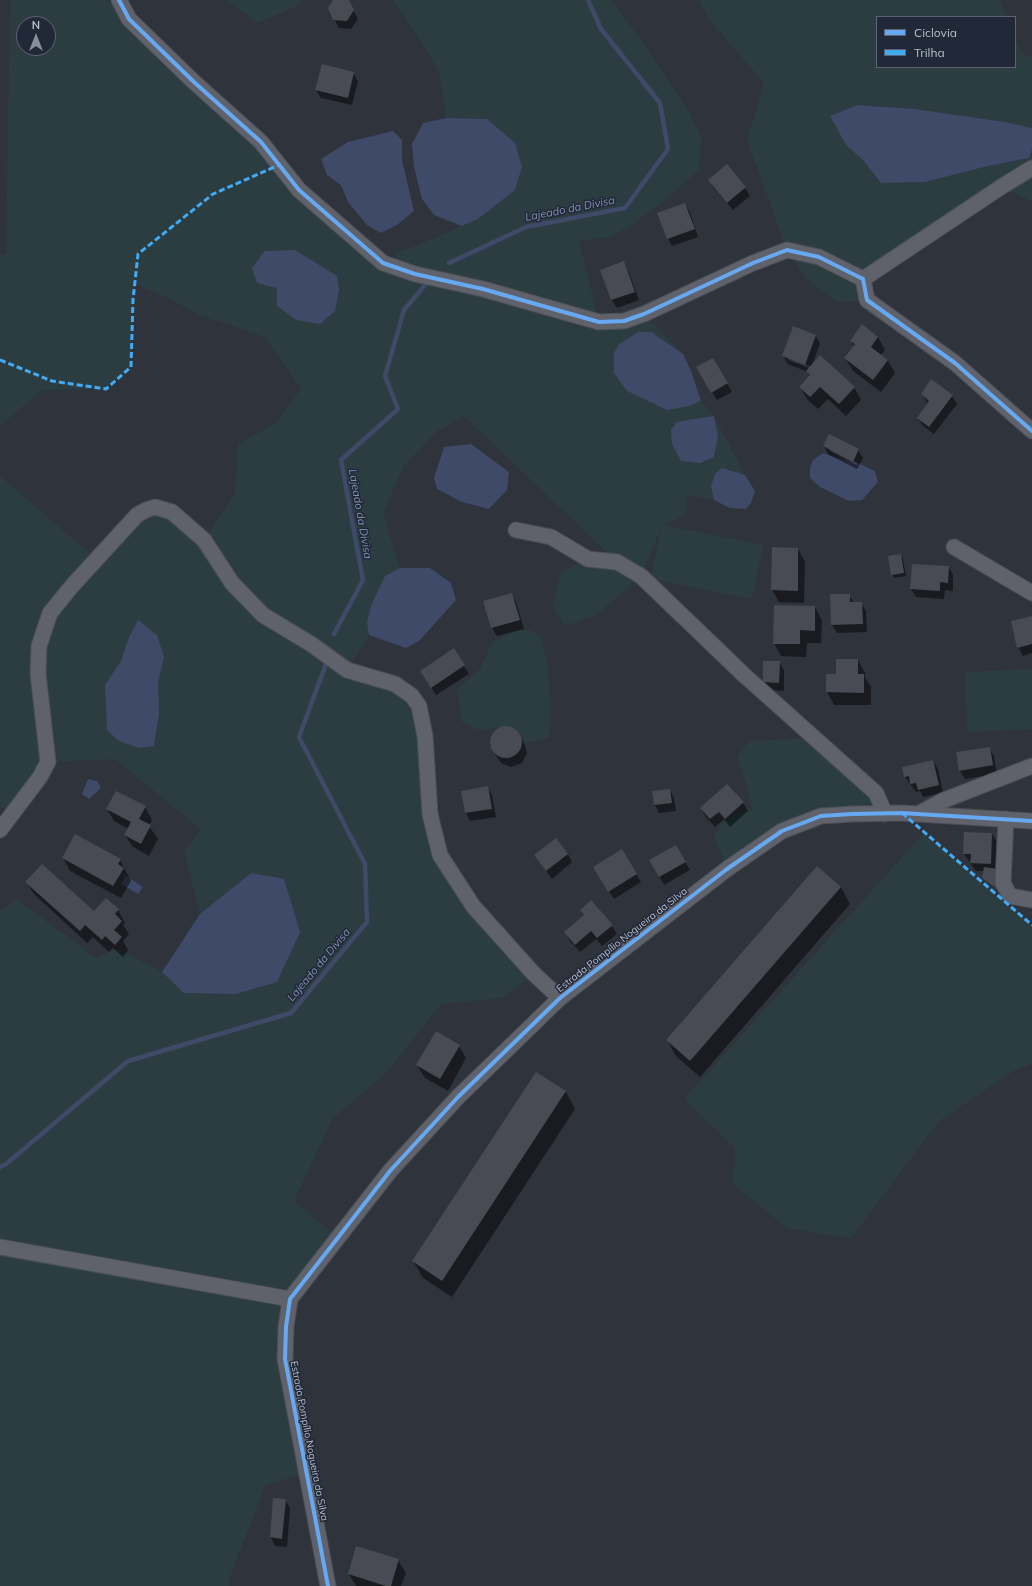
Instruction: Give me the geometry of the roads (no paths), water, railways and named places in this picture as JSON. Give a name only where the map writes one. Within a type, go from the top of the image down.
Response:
[{"type":"street","points":[[120,0],[129,20],[194,82],[261,142],[299,190],[383,263],[415,274],[483,288],[599,322],[624,320],[644,314],[753,263],[787,250],[819,257],[863,279]]},
{"type":"street","points":[[863,279],[1032,168]]},
{"type":"street","points":[[863,279],[867,300],[955,363],[1032,431]]},
{"type":"street","points":[[0,830],[40,777],[48,762],[38,673],[39,646],[50,613],[72,586],[137,515],[155,507],[172,512],[204,540],[232,583],[262,615],[311,644],[347,670],[395,684],[412,696],[419,706],[425,736],[430,814],[440,855],[473,906],[534,974],[560,998]]},
{"type":"street","points":[[516,530],[551,537],[588,559],[617,562],[641,576],[744,675],[876,794],[885,814]]},
{"type":"street","points":[[954,547],[1032,593]]},
{"type":"street","points":[[918,814],[942,801],[1032,766]]},
{"type":"street","name":"Estrada Pompílio Nogueira da Silva","points":[[328,1586],[285,1359],[286,1327],[290,1299],[401,1160],[458,1097],[560,998],[727,869],[782,831],[821,816],[852,814],[918,814],[1032,821]]},
{"type":"street","points":[[1006,819],[1003,883],[1010,896],[1032,900]]},
{"type":"street","points":[[0,1247],[290,1299]]},
{"type":"water","points":[[857,105],[915,109],[1005,122],[1032,128],[1032,149],[1029,158],[988,166],[925,182],[881,183],[863,160],[846,145],[830,116]]},
{"type":"water","points":[[446,118],[487,119],[515,143],[522,167],[515,190],[478,219],[462,226],[434,215],[422,199],[414,167],[412,144],[423,123]]},
{"type":"water","points":[[393,131],[402,140],[402,160],[414,211],[397,225],[381,233],[367,225],[348,202],[341,185],[327,175],[321,159],[348,142]]},
{"type":"water","points":[[295,250],[337,276],[339,290],[335,311],[320,324],[296,320],[277,306],[277,288],[257,283],[252,268],[265,251]]},
{"type":"water","points":[[638,332],[651,332],[683,354],[691,371],[701,401],[689,406],[667,410],[627,391],[614,373],[614,353],[619,344]]},
{"type":"water","points":[[714,416],[718,436],[714,457],[700,463],[681,461],[672,444],[671,430],[677,422]]},
{"type":"water","points":[[471,444],[509,472],[507,490],[489,509],[462,502],[437,489],[434,478],[444,447]]},
{"type":"water","points":[[823,453],[862,465],[875,471],[878,482],[862,500],[849,501],[820,487],[810,478],[810,468],[813,460]]},
{"type":"water","points":[[722,468],[745,475],[755,491],[751,503],[746,509],[730,508],[714,500],[711,486],[715,474]]},
{"type":"water","points":[[400,568],[430,568],[451,583],[456,600],[419,641],[406,648],[369,635],[367,623],[371,606],[385,576]]},
{"type":"water","points":[[138,620],[157,635],[164,657],[158,681],[159,713],[154,746],[139,748],[119,741],[107,730],[105,685],[121,661],[129,637]]},
{"type":"water","points":[[88,779],[97,781],[101,788],[89,799],[82,794]]},
{"type":"water","points":[[251,873],[284,879],[300,932],[277,982],[236,994],[184,993],[162,972],[200,914]]},
{"type":"water","points":[[126,876],[143,887],[138,894],[121,884]]},
{"type":"waterway","name":"Lajeado da Divisa","points":[[449,263],[526,227],[625,208],[668,149],[660,103],[601,29],[588,0]]},
{"type":"waterway","name":"Lajeado da Divisa","points":[[334,634],[363,580],[341,460],[398,409],[385,376],[404,310],[425,285]]},
{"type":"waterway","name":"Lajeado da Divisa","points":[[0,1167],[6,1164],[128,1061],[291,1013],[367,922],[365,864],[299,737],[326,664]]}]
